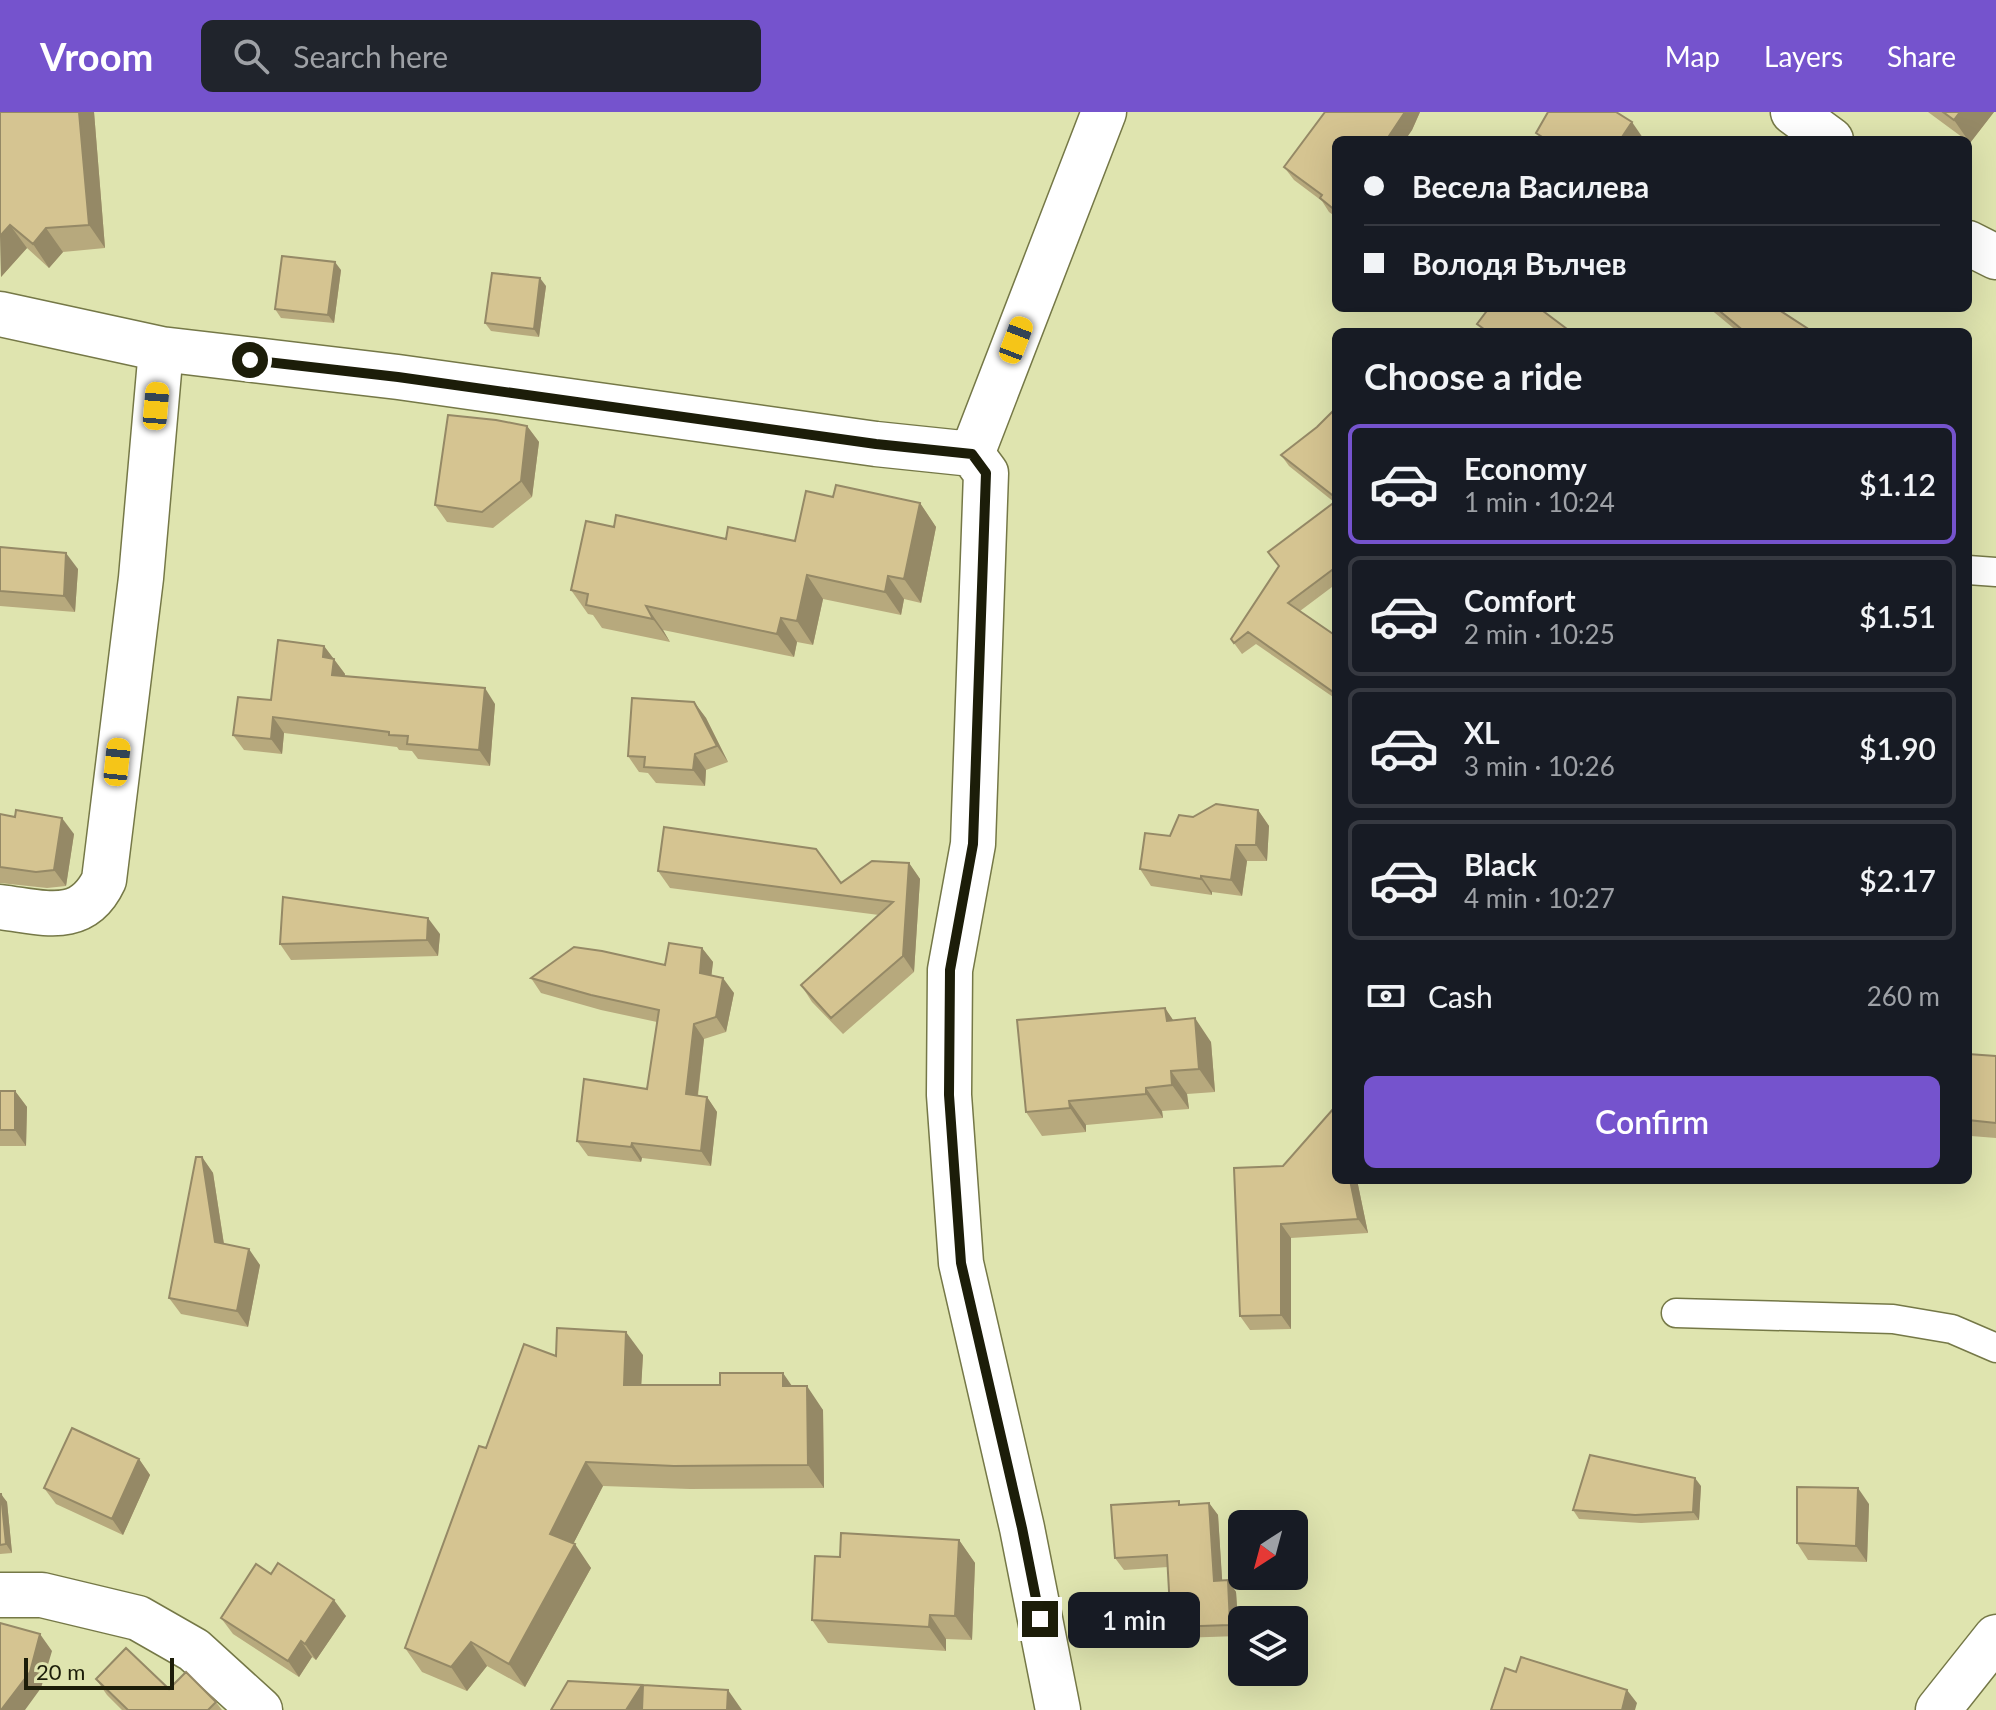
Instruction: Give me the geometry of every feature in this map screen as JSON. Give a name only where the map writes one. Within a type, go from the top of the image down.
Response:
[{"type":"street","points":[[972,454],[1104,112]]},
{"type":"street","points":[[1793,112],[1826,136]]},
{"type":"street","points":[[1972,245],[1996,257]]},
{"type":"street","points":[[0,314],[161,349],[414,379],[876,444],[972,454],[986,473],[973,844],[950,970],[950,1110],[961,1263],[1022,1528],[1058,1710]]},
{"type":"street","points":[[0,907],[64,913],[91,901],[104,880],[141,578],[161,349]]},
{"type":"street","points":[[0,1595],[42,1595],[138,1618],[194,1650],[260,1710]]},
{"type":"street","points":[[1938,1710],[1996,1637]]},
{"type":"lane","points":[[1972,570],[1996,572]]},
{"type":"lane","points":[[1676,1313],[1893,1319],[1952,1329],[1996,1348]]},
{"type":"building","points":[[0,112],[79,112],[89,225],[46,228],[33,244],[10,225],[0,236]]},
{"type":"building","points":[[1325,112],[1405,112],[1389,136],[1332,136],[1332,208],[1320,198],[1322,195],[1284,167]]},
{"type":"building","points":[[1548,112],[1616,112],[1632,122],[1623,136],[1541,136],[1536,133]]},
{"type":"building","points":[[1943,112],[1960,112],[1954,120]]},
{"type":"building","points":[[282,256],[335,262],[328,315],[275,309]]},
{"type":"building","points":[[492,273],[540,278],[534,329],[485,323]]},
{"type":"building","points":[[1486,312],[1544,312],[1566,328],[1482,328],[1477,324]]},
{"type":"building","points":[[1721,312],[1782,312],[1807,328],[1740,328]]},
{"type":"building","points":[[1332,412],[1332,495],[1281,455]]},
{"type":"building","points":[[448,415],[527,426],[521,481],[482,512],[435,505]]},
{"type":"building","points":[[836,485],[920,503],[904,579],[888,576],[885,592],[807,575],[797,621],[781,618],[777,634],[646,606],[653,619],[586,605],[588,594],[571,590],[586,521],[614,527],[616,515],[726,539],[728,527],[795,541],[806,491],[833,497]]},
{"type":"building","points":[[1332,504],[1332,570],[1288,603],[1332,633],[1332,691],[1248,632],[1234,643],[1231,639],[1279,566],[1268,552]]},
{"type":"building","points":[[0,547],[66,553],[64,596],[0,591]]},
{"type":"building","points":[[278,640],[324,646],[323,657],[334,659],[332,675],[485,688],[479,750],[407,744],[408,736],[389,735],[389,732],[273,717],[271,739],[233,735],[238,697],[271,700]]},
{"type":"building","points":[[632,698],[694,702],[717,746],[695,754],[693,770],[644,767],[645,757],[628,756]]},
{"type":"building","points":[[1216,804],[1258,810],[1256,845],[1236,845],[1231,880],[1201,876],[1201,879],[1140,869],[1145,833],[1170,836],[1179,815],[1193,817]]},
{"type":"building","points":[[16,810],[62,818],[54,870],[36,872],[0,867],[0,814],[15,817]]},
{"type":"building","points":[[664,827],[816,849],[841,883],[872,861],[909,863],[903,956],[831,1018],[801,985],[893,902],[658,871]]},
{"type":"building","points":[[283,897],[428,918],[427,940],[280,944]]},
{"type":"building","points":[[669,943],[702,948],[700,973],[723,978],[716,1017],[694,1024],[686,1094],[707,1097],[701,1151],[632,1143],[631,1147],[577,1141],[584,1079],[647,1089],[659,1010],[531,978],[574,947],[665,965]]},
{"type":"building","points":[[1165,1008],[1167,1021],[1195,1018],[1199,1069],[1171,1071],[1172,1085],[1146,1088],[1146,1094],[1069,1101],[1070,1108],[1026,1112],[1017,1020]]},
{"type":"building","points":[[1972,1054],[1996,1056],[1996,1123],[1972,1120]]},
{"type":"building","points":[[0,1091],[15,1091],[15,1130],[0,1130]]},
{"type":"building","points":[[1332,1110],[1332,1184],[1351,1184],[1358,1219],[1281,1224],[1281,1315],[1240,1316],[1234,1168],[1283,1166]]},
{"type":"building","points":[[196,1157],[202,1157],[215,1242],[249,1249],[237,1311],[169,1298]]},
{"type":"building","points":[[557,1328],[626,1332],[624,1385],[720,1385],[720,1373],[783,1373],[783,1386],[807,1386],[808,1465],[674,1466],[586,1462],[550,1534],[575,1544],[509,1664],[471,1642],[451,1667],[405,1648],[479,1446],[486,1448],[524,1344],[556,1356]]},
{"type":"building","points":[[72,1428],[139,1459],[112,1519],[44,1488]]},
{"type":"building","points":[[1590,1455],[1695,1478],[1693,1512],[1635,1515],[1573,1510]]},
{"type":"building","points":[[1797,1487],[1858,1488],[1856,1546],[1797,1543]]},
{"type":"building","points":[[0,1494],[6,1544],[0,1545]]},
{"type":"building","points":[[1179,1501],[1179,1505],[1209,1503],[1214,1581],[1228,1580],[1228,1625],[1171,1627],[1167,1555],[1115,1558],[1111,1505]]},
{"type":"building","points":[[841,1533],[959,1540],[955,1616],[930,1615],[929,1627],[812,1620],[815,1556],[840,1557]]},
{"type":"building","points":[[278,1563],[334,1600],[305,1644],[301,1641],[288,1661],[221,1618],[256,1564],[271,1574]]},
{"type":"building","points":[[0,1623],[40,1634],[30,1672],[1,1710],[0,1710]]},
{"type":"building","points":[[126,1648],[169,1689],[186,1672],[216,1702],[208,1710],[128,1710],[96,1679]]},
{"type":"building","points":[[1521,1657],[1627,1690],[1622,1710],[1491,1710],[1505,1668],[1516,1672]]},
{"type":"building","points":[[568,1681],[642,1685],[626,1710],[551,1710]]},
{"type":"building","points":[[643,1685],[728,1690],[727,1710],[642,1710]]},
{"type":"route","points":[[250,360],[398,377],[876,444],[972,454],[986,473],[973,844],[950,970],[949,1095],[961,1263],[1040,1619]]}]
